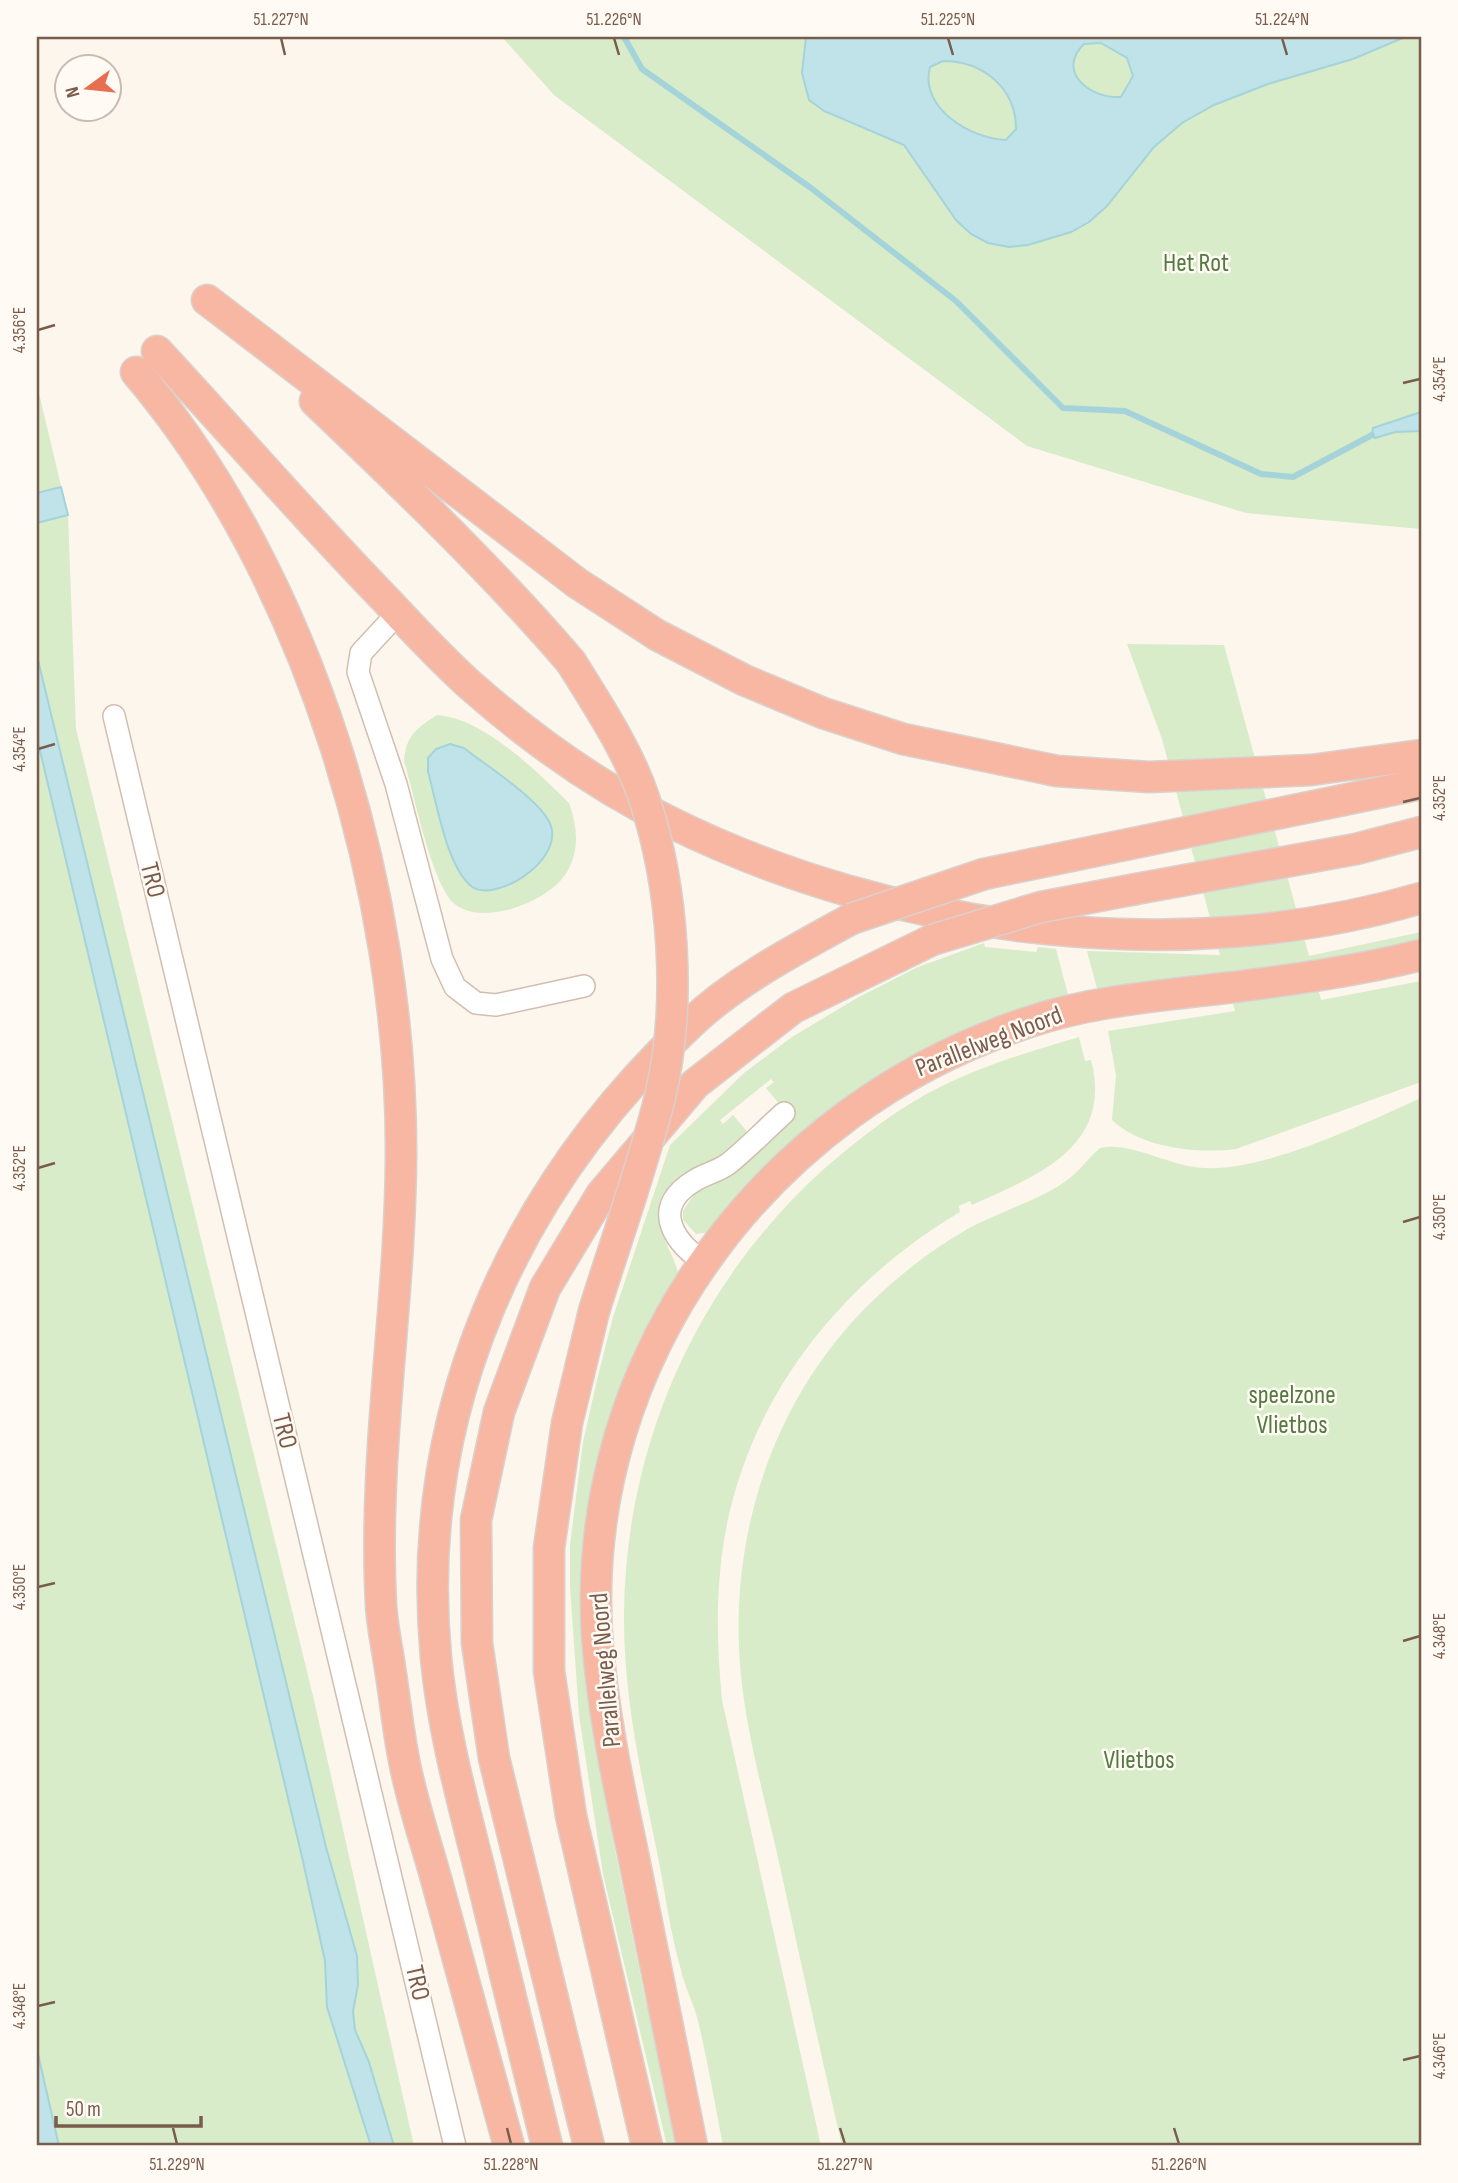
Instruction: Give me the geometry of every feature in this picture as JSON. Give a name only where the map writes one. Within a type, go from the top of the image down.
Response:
[{"type":"highway","points":[[647,2146],[571,1816],[549,1671],[550,1548],[567,1423],[594,1311],[660,1095],[673,1000],[667,893],[644,797],[605,717],[571,662],[518,600],[457,537],[208,300],[577,583],[657,635],[744,680],[823,713],[903,739],[1057,771],[1149,777],[1311,770],[1421,755]]},
{"type":"highway","points":[[157,351],[398,613],[470,685],[600,782],[670,822],[724,846],[805,878],[880,900],[952,915],[1031,926],[1105,932],[1260,930],[1324,922],[1421,898]]},
{"type":"highway","points":[[136,372],[181,426],[218,485],[285,616],[342,758],[384,936],[398,1066],[401,1156],[398,1261],[380,1489],[381,1607],[404,1762],[509,2146]]},
{"type":"highway","points":[[547,2146],[450,1749],[436,1658],[432,1565],[440,1478],[464,1370],[501,1278],[552,1184],[607,1110],[694,1020],[772,963],[851,919],[984,874],[1421,784]]},
{"type":"highway","points":[[589,2146],[494,1758],[478,1643],[476,1520],[499,1412],[545,1288],[601,1195],[695,1084],[793,1008],[932,940],[1041,907],[1356,849],[1421,832]]},
{"type":"highway","name":"Parallelweg Noord","points":[[692,2146],[606,1720],[597,1632],[598,1566],[606,1503],[620,1439],[642,1374],[670,1316],[702,1261],[769,1182],[842,1116],[896,1080],[948,1053],[1028,1022],[1067,1011],[1128,999],[1329,974],[1421,955]]},
{"type":"highway","name":"Parallelweg Noord","points":[[709,2146],[621,1711],[614,1637],[616,1561],[627,1485],[648,1410],[676,1341],[704,1292],[774,1204],[820,1160],[876,1115],[935,1079],[1014,1044],[1065,1029],[1132,1015],[1299,995],[1421,971]]},
{"type":"lane","points":[[398,613],[361,653],[358,671],[396,784],[442,959],[455,987],[475,1003],[496,1004],[584,986]]},
{"type":"lane","name":"TRO","points":[[114,716],[455,2146]]},
{"type":"lane","points":[[702,1261],[682,1247],[672,1234],[670,1213],[679,1193],[694,1180],[726,1166],[784,1113]]},
{"type":"green space","name":"Het Rot","points":[[502,37],[1421,37],[1421,529],[1246,513],[1027,446],[554,95]]},
{"type":"green space","points":[[37,385],[68,515],[76,729],[314,1700],[414,2146],[59,2146],[38,2054]]},
{"type":"green space","points":[[1127,644],[1224,645],[1309,956],[1421,932],[1421,946],[1313,970],[1321,1000],[1421,981],[1421,1082],[1236,1149],[1205,1151],[1171,1147],[1138,1137],[1112,1120],[1116,1075],[1108,1031],[1235,1011],[1226,979],[1099,996],[1087,951],[1220,955],[1162,739]]},
{"type":"green space","points":[[437,715],[473,726],[491,736],[525,762],[569,803],[576,837],[572,862],[560,881],[534,900],[500,912],[469,911],[456,905],[439,880],[404,761],[407,745],[413,734]]},
{"type":"green space","points":[[984,943],[985,947],[1036,952],[1038,947],[1056,949],[1070,1002],[961,1038],[713,1232],[696,1234],[683,1220],[683,1211],[695,1193],[737,1170],[791,1118],[766,1088],[774,1082],[771,1079],[720,1120],[723,1124],[733,1115],[749,1134],[660,1209],[663,1236],[679,1276],[600,1487],[621,1843],[614,1845],[645,1998],[662,2056],[682,2146],[667,2146],[603,1874],[579,1715],[570,1587],[570,1545],[583,1442],[613,1317],[670,1145],[744,1073],[792,1037],[857,998],[918,967]]},
{"type":"green space","points":[[1079,1037],[1085,1061],[1091,1060],[1095,1090],[1091,1115],[1080,1136],[1064,1154],[1044,1169],[972,1205],[970,1201],[959,1206],[960,1212],[913,1243],[869,1279],[830,1319],[796,1363],[767,1411],[745,1462],[729,1516],[720,1573],[718,1636],[722,1700],[821,2146],[723,2146],[698,2021],[677,1956],[639,1763],[626,1673],[624,1613],[628,1549],[638,1487],[655,1427],[678,1369],[706,1314],[740,1262],[780,1213],[825,1168],[880,1124],[940,1087],[991,1065]]},
{"type":"green space","name":"Vlietbos","points":[[1421,1098],[1421,2146],[842,2146],[755,1760],[743,1693],[739,1638],[741,1583],[749,1528],[763,1475],[784,1425],[810,1377],[843,1333],[881,1293],[927,1255],[988,1219],[1045,1194],[1076,1173],[1100,1148],[1125,1148],[1191,1167],[1229,1167],[1256,1162],[1314,1144]]},
{"type":"water","points":[[806,37],[1405,37],[1353,59],[1268,84],[1214,105],[1182,123],[1154,147],[1107,206],[1089,222],[1071,232],[1028,245],[1009,247],[988,243],[971,234],[956,220],[904,145],[824,111],[809,100],[802,73]],"holes":[[[1101,43],[1127,58],[1133,76],[1121,97],[1109,96],[1088,88],[1075,73],[1073,64],[1076,54],[1084,44]],[[943,61],[958,62],[984,72],[1003,89],[1015,114],[1016,129],[1006,140],[978,134],[951,119],[940,108],[932,96],[929,82],[930,67]]]},
{"type":"water","points":[[1421,412],[1421,431],[1395,432],[1375,438],[1372,435],[1373,428]]},
{"type":"water","points":[[61,487],[68,515],[37,523],[37,493]]},
{"type":"water","points":[[37,656],[326,1847],[357,1956],[358,1985],[353,2011],[355,2030],[369,2062],[394,2146],[371,2146],[327,2007],[325,1961],[302,1857],[37,738]]},
{"type":"water","points":[[450,744],[464,748],[512,784],[537,806],[551,826],[552,840],[546,854],[523,877],[509,885],[481,890],[471,886],[455,864],[428,772],[428,758],[436,749]]},
{"type":"water","points":[[37,2050],[38,2054],[59,2146],[37,2146]]},
{"type":"waterway","points":[[624,37],[642,69],[811,188],[956,301],[1063,408],[1125,411],[1261,474],[1293,477],[1372,435]]},
{"type":"park label","name":"speelzone Vlietbos","points":[[1292,1410]]}]
